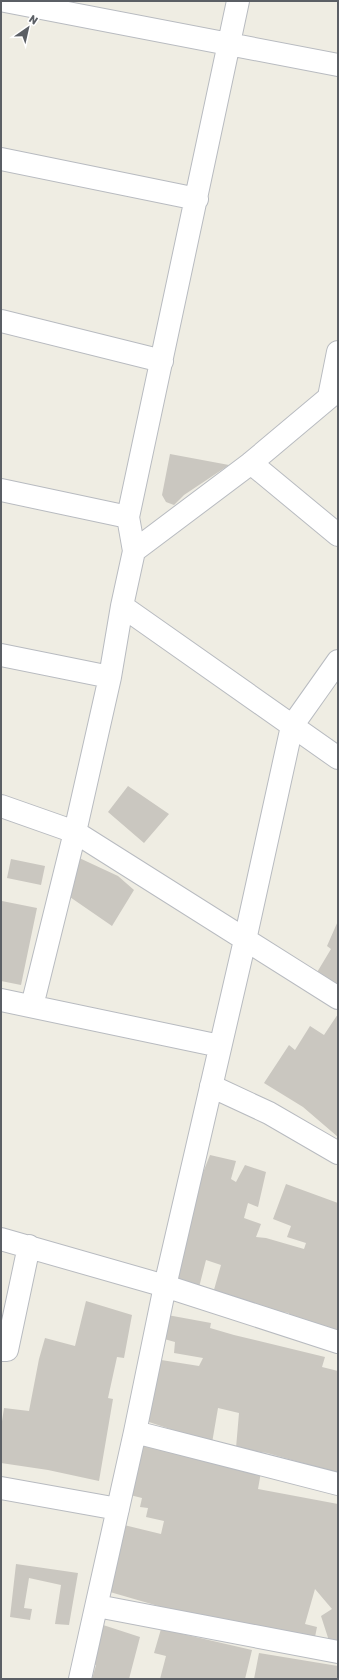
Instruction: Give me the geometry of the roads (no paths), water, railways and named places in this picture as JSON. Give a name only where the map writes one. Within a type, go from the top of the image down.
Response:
[{"type":"street","points":[[5,1],[338,65]]},
{"type":"street","points":[[32,1006],[75,832],[110,677],[122,606],[134,551],[128,517],[238,1]]},
{"type":"street","points":[[1,160],[197,199]]},
{"type":"street","points":[[1,321],[162,361]]},
{"type":"street","points":[[134,551],[251,463],[334,394],[338,352]]},
{"type":"street","points":[[251,463],[338,536]]},
{"type":"street","points":[[1,490],[128,517]]},
{"type":"street","points":[[122,606],[338,758]]},
{"type":"street","points":[[1,655],[110,677]]},
{"type":"street","points":[[80,1679],[135,1432],[165,1286],[245,940],[292,726],[338,661]]},
{"type":"street","points":[[1,806],[75,832],[338,998]]},
{"type":"street","points":[[1,1000],[220,1046]]},
{"type":"street","points":[[211,1086],[269,1113],[338,1153]]},
{"type":"street","points":[[1,1239],[165,1286],[338,1342]]},
{"type":"street","points":[[1,1350],[7,1350],[29,1246]]},
{"type":"street","points":[[135,1432],[312,1476],[338,1484]]},
{"type":"street","points":[[1,1488],[118,1509]]},
{"type":"street","points":[[96,1606],[338,1652]]}]
